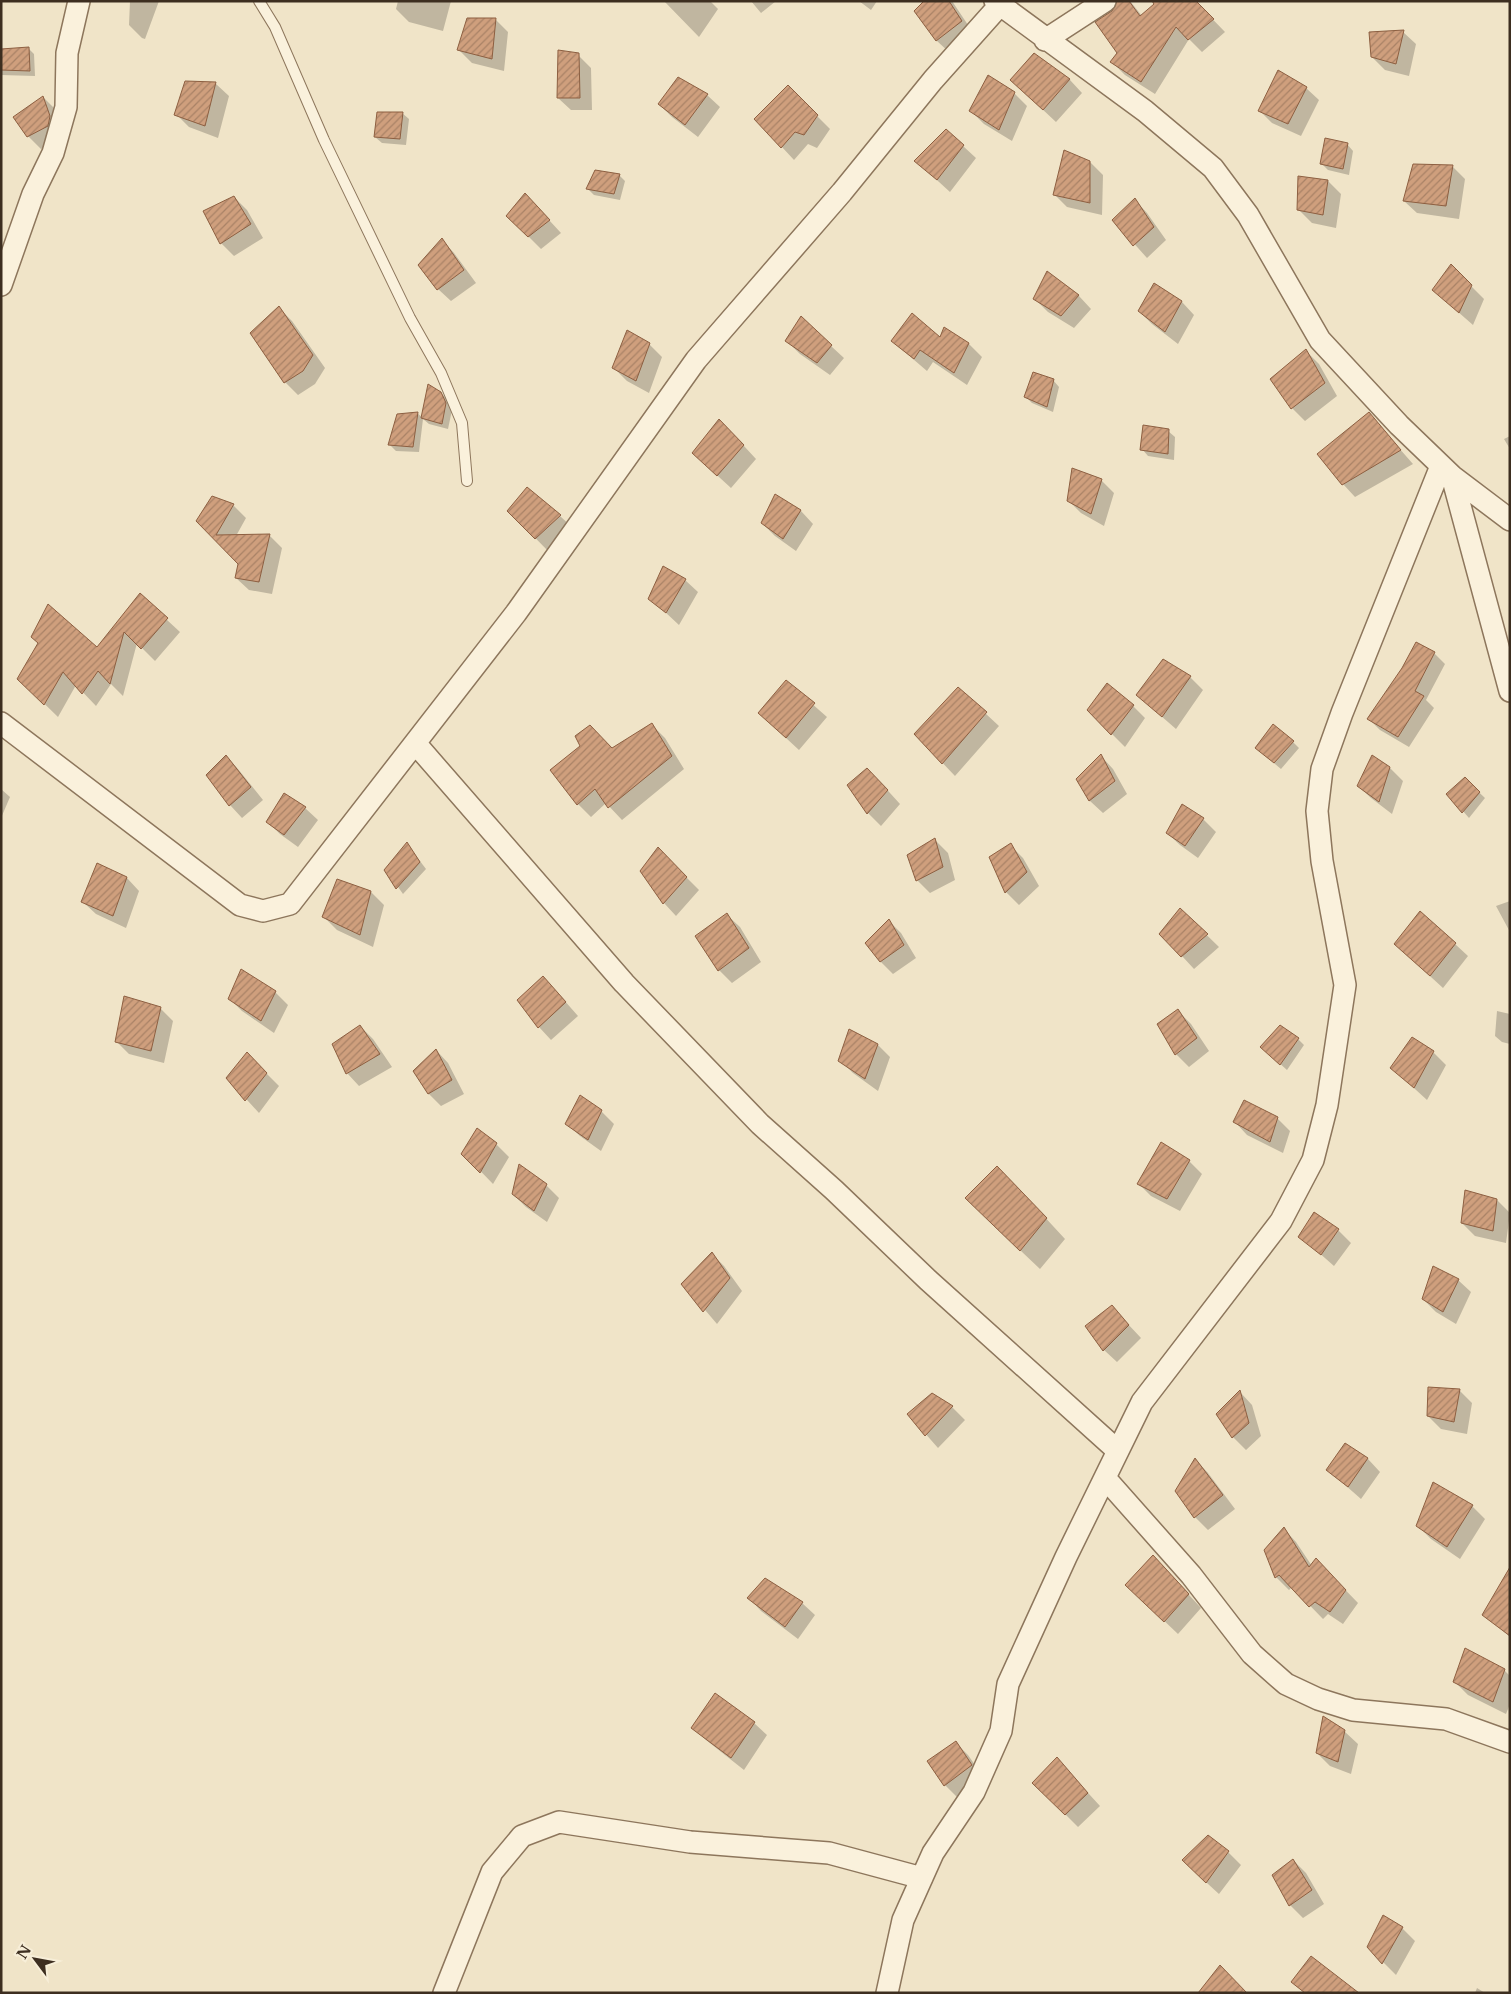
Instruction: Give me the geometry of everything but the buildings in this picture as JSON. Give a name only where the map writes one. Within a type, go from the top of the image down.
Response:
[{"type":"street","points":[[1,286],[33,194],[53,153],[66,107],[67,53],[79,1]]},
{"type":"street","points":[[1045,40],[1105,1]]},
{"type":"street","points":[[1,723],[240,905],[263,911],[290,904],[516,613],[696,360],[842,192],[997,4],[1145,111],[1213,168],[1248,215],[1320,340],[1399,425],[1446,471],[1510,520]]},
{"type":"street","points":[[1446,471],[1510,691]]},
{"type":"street","points":[[887,1993],[904,1920],[922,1878],[934,1853],[974,1792],[1001,1730],[1008,1684],[1142,1402],[1280,1221],[1313,1160],[1327,1105],[1345,985],[1322,861],[1317,811],[1322,769],[1342,713],[1446,471]]},
{"type":"street","points":[[415,744],[624,983],[760,1124],[834,1190],[935,1286],[1118,1450]]},
{"type":"street","points":[[1105,1478],[1191,1575],[1252,1654],[1286,1684],[1318,1699],[1353,1710],[1446,1719],[1510,1742]]},
{"type":"street","points":[[444,1993],[492,1872],[522,1836],[559,1822],[690,1842],[829,1853],[922,1878]]},
{"type":"lane","points":[[258,1],[275,27],[324,140],[410,318],[441,374],[462,423],[467,481]]}]
